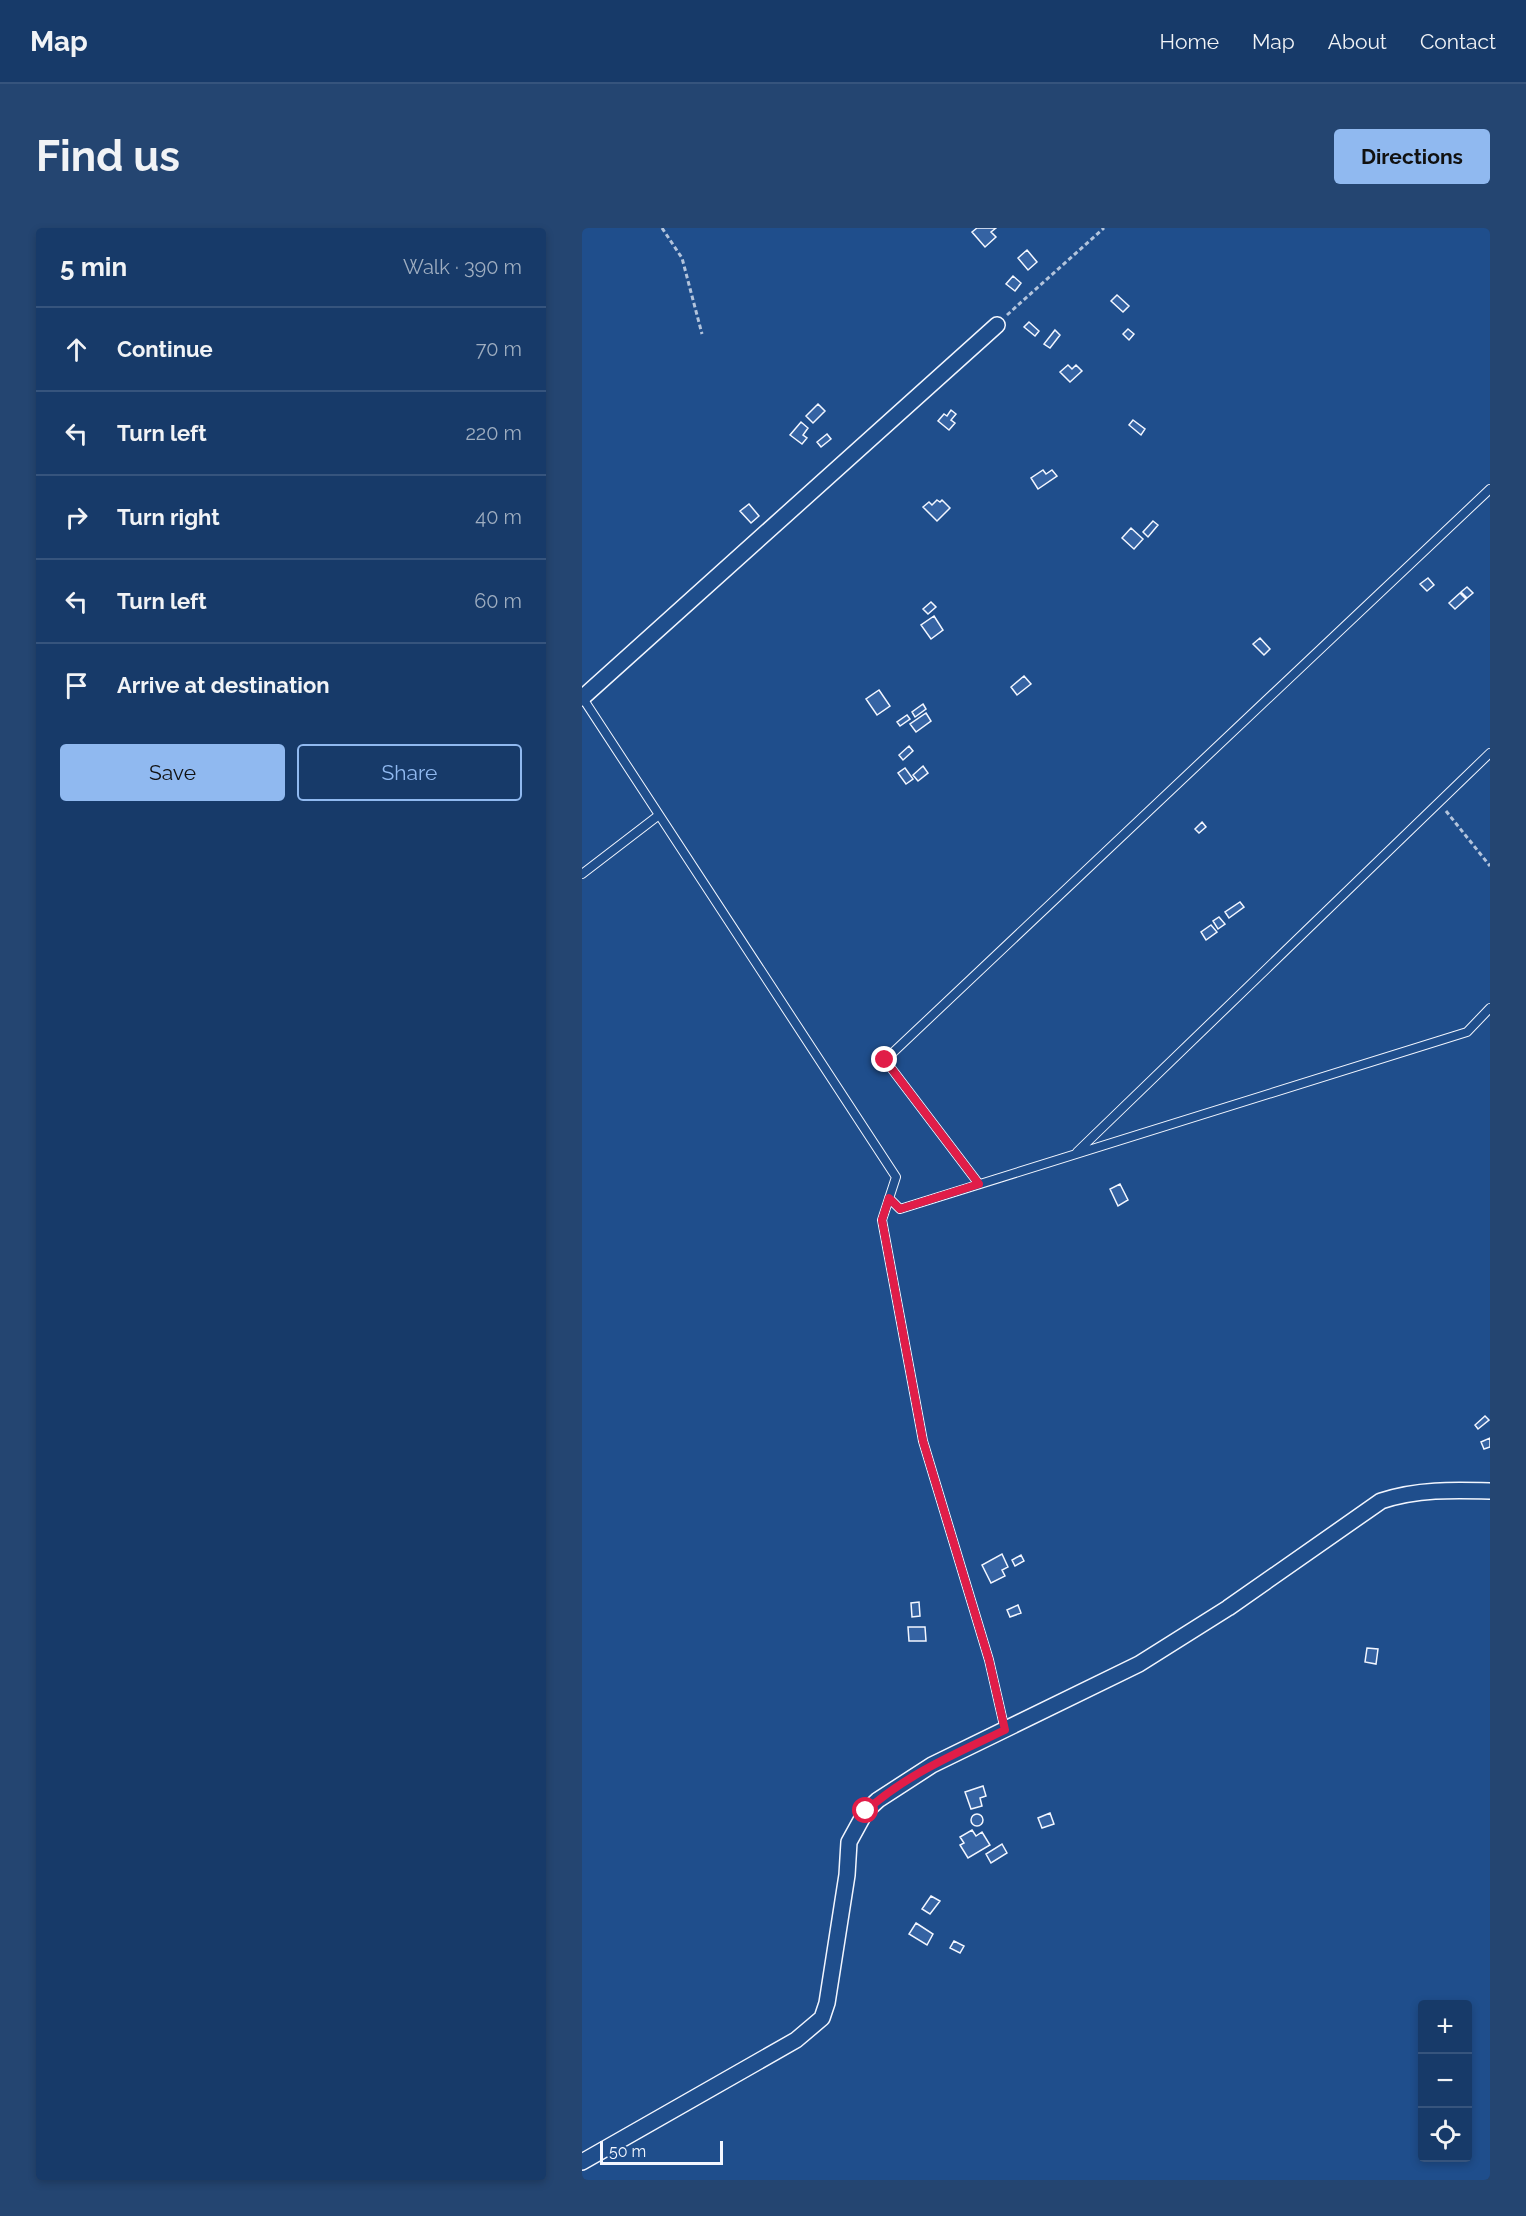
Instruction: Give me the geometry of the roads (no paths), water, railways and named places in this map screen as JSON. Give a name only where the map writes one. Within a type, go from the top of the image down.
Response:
[{"type":"street","points":[[582,697],[997,324]]},
{"type":"street","points":[[582,2162],[796,2040],[822,2018],[827,2003],[848,1875],[849,1842],[866,1811],[878,1800],[932,1765],[1139,1664],[1228,1608],[1381,1501],[1422,1491],[1490,1491]]},
{"type":"lane","points":[[979,1184],[885,1060],[1490,489]]},
{"type":"lane","points":[[582,697],[896,1177],[882,1220],[923,1441],[989,1660],[1005,1730]]},
{"type":"lane","points":[[1076,1153],[1490,753]]},
{"type":"lane","points":[[582,874],[659,815]]},
{"type":"lane","points":[[889,1198],[900,1209],[1467,1032],[1490,1008]]}]
